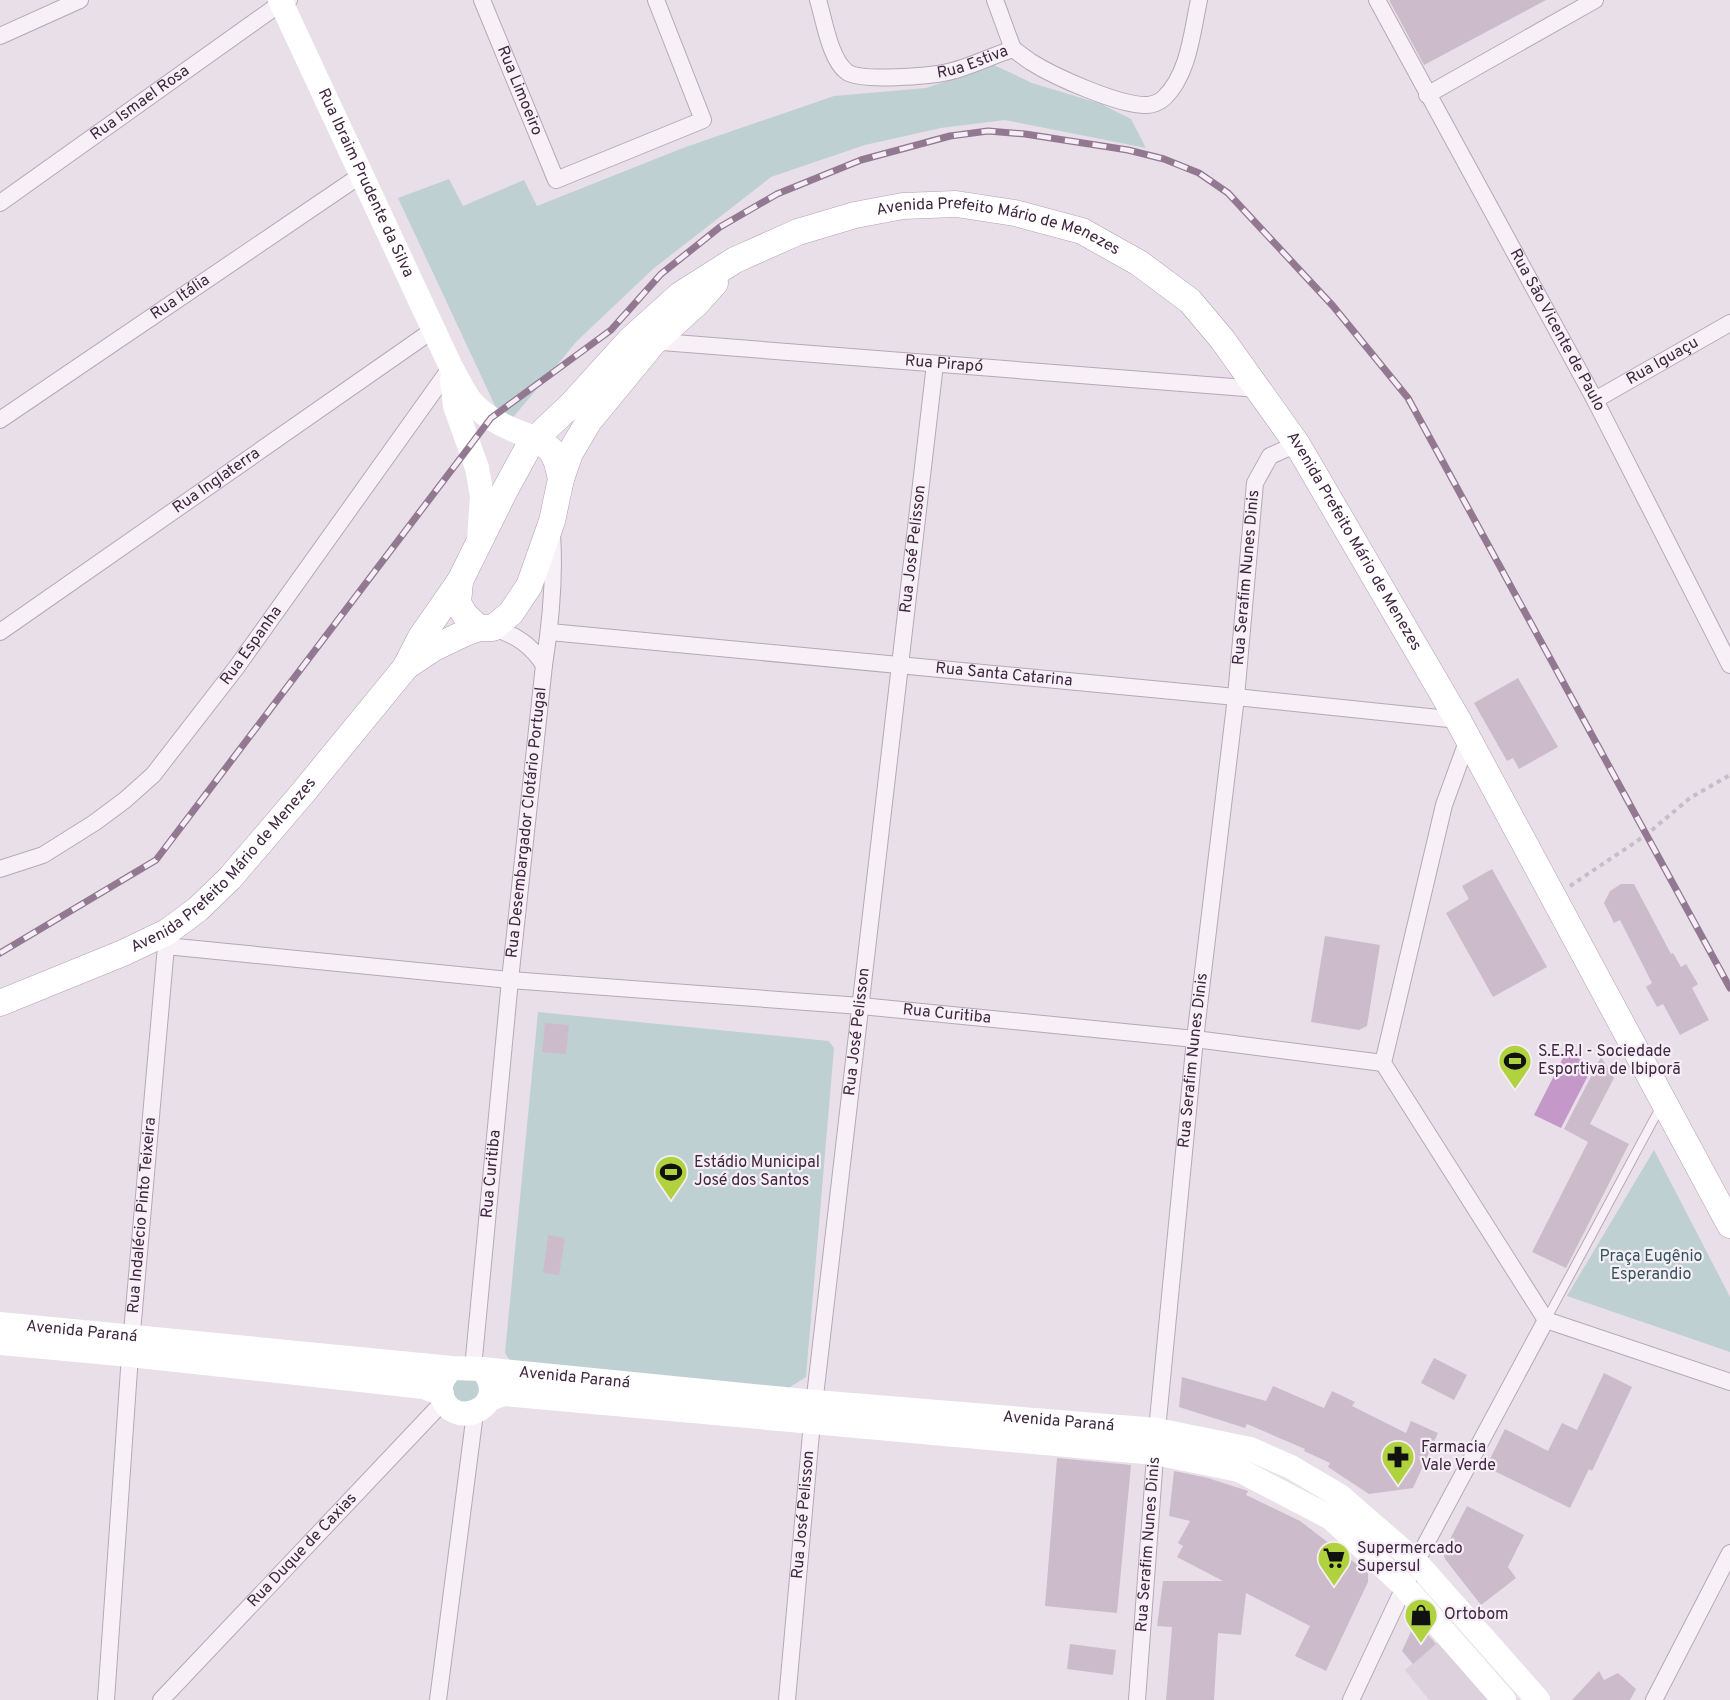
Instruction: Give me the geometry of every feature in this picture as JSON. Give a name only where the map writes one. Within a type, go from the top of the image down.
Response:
[{"type":"main road","name":"Rua Ibraim Prudente da Silva","points":[[283,1],[451,367],[471,401],[491,418],[514,431],[536,438]]},
{"type":"main road","name":"Avenida Prefeito Mário de Menezes","points":[[405,668],[434,648],[465,633],[486,628],[511,613],[529,586],[552,521],[561,479],[570,453],[642,341],[680,295],[735,260],[798,232],[855,215],[903,207],[956,204],[1015,213],[1082,231],[1139,263],[1190,301],[1222,339],[1297,444],[1463,730],[1730,1225]]},
{"type":"main road","name":"Avenida Prefeito Mário de Menezes","points":[[2,1001],[123,953],[166,939],[230,878],[405,668],[421,637],[460,581],[528,448],[570,405],[642,341]]},
{"type":"main road","name":"Rua Ibraim Prudente da Silva","points":[[451,367],[455,406],[477,468],[482,496],[478,547]]},
{"type":"main road","points":[[536,438],[550,450],[557,462],[561,479]]},
{"type":"main road","points":[[460,581],[458,603],[465,615],[486,628]]},
{"type":"main road","name":"Avenida Paraná","points":[[8,1334],[131,1345],[469,1368],[814,1412]]},
{"type":"main road","name":"Avenida Paraná","points":[[131,1345],[423,1387],[443,1398],[454,1411],[460,1413],[482,1406],[504,1394],[814,1412],[1250,1449],[1291,1467],[1340,1496],[1416,1562],[1538,1700]]},
{"type":"main road","points":[[443,1398],[442,1380],[469,1368],[490,1383],[482,1406]]},
{"type":"main road","name":"Avenida Paraná","points":[[1156,1442],[1239,1470],[1283,1491],[1330,1518],[1404,1586],[1499,1693]]},
{"type":"main road","points":[[1499,1693],[1513,1671]]},
{"type":"street","points":[[0,36],[80,0]]},
{"type":"street","name":"Rua Limoeiro","points":[[483,0],[556,180],[703,120],[656,0]]},
{"type":"street","name":"Rua Estiva","points":[[818,0],[834,53],[847,72],[856,76],[893,77],[948,72],[1013,49],[1047,71],[1104,95],[1132,104],[1149,106],[1162,100],[1180,75],[1199,0]]},
{"type":"street","points":[[994,0],[1013,49]]},
{"type":"street","name":"Rua São Vicente de Paulo","points":[[1377,0],[1595,400],[1730,665]]},
{"type":"street","points":[[1428,95],[1595,0]]},
{"type":"street","name":"Rua Ismael Rosa","points":[[0,202],[283,1]]},
{"type":"street","name":"Rua Itália","points":[[0,420],[361,175]]},
{"type":"street","name":"Rua Iguaçu","points":[[1595,400],[1730,323]]},
{"type":"street","name":"Rua Inglaterra","points":[[0,632],[433,330]]},
{"type":"street","name":"Rua Pirapó","points":[[642,341],[1258,389]]},
{"type":"street","name":"Rua José Pelisson","points":[[787,1700],[814,1412],[935,364]]},
{"type":"street","name":"Rua Espanha","points":[[0,869],[43,855],[94,823],[153,775],[236,668],[451,367]]},
{"type":"street","name":"Rua Serafim Nunes Dinis","points":[[1137,1700],[1156,1442],[1195,1039],[1236,697],[1255,483],[1270,456],[1297,444]]},
{"type":"street","name":"Rua Desembargador Clotário Portugal","points":[[510,980],[544,665],[550,632],[554,571],[552,521]]},
{"type":"street","name":"Rua Desembargador Clotário Portugal","points":[[486,628],[509,633],[525,642],[544,665]]},
{"type":"street","name":"Rua Santa Catarina","points":[[550,632],[1236,697],[1463,730]]},
{"type":"street","points":[[1463,730],[1383,1063],[1546,1320],[1730,1382]]},
{"type":"street","name":"Rua Curitiba","points":[[166,939],[510,980],[861,1006],[1195,1039],[1383,1063]]},
{"type":"street","name":"Rua Indalécio Pinto Teixeira","points":[[106,1700],[131,1345],[166,939]]},
{"type":"street","name":"Rua Curitiba","points":[[469,1368],[510,980]]},
{"type":"street","points":[[1351,1700],[1416,1562],[1546,1320]]},
{"type":"street","name":"Rua Duque de Caxias","points":[[160,1700],[443,1398]]},
{"type":"street","points":[[438,1700],[482,1406]]},
{"type":"street","points":[[1654,1700],[1730,1553]]},
{"type":"lane","points":[[1546,1320],[1664,1100]]},
{"type":"path","points":[[1552,898],[1646,835],[1690,798],[1730,775]]},
{"type":"shaded area","points":[[1566,1052],[1593,1066],[1561,1128],[1534,1115]]},
{"type":"shaded area","points":[[1440,1640],[1490,1700],[1429,1700],[1405,1670]]},
{"type":"green space","points":[[994,65],[1032,83],[1101,104],[1131,119],[1146,148],[1005,120],[941,128],[865,145],[771,177],[653,269],[577,341],[505,427],[398,198],[449,179],[463,206],[524,180],[537,206],[683,148],[834,96],[926,88]]},
{"type":"green space","name":"Estádio Municipal José dos Santos","points":[[538,1012],[829,1041],[834,1048],[806,1377],[787,1389],[512,1364],[505,1353]]},
{"type":"green space","name":"Praça Eugênio Esperandio","points":[[1654,1150],[1730,1297],[1730,1352],[1567,1296]]},
{"type":"green space","points":[[458,1375],[481,1383],[476,1402],[456,1403],[451,1382]]},
{"type":"building","points":[[1389,0],[1546,0],[1424,65]]},
{"type":"building","points":[[1518,678],[1558,747],[1519,769],[1513,758],[1507,761],[1474,703]]},
{"type":"building","points":[[1492,869],[1547,967],[1493,997],[1446,913],[1469,899],[1462,886]]},
{"type":"building","points":[[1621,884],[1634,884],[1671,954],[1673,953],[1681,967],[1686,964],[1698,984],[1692,988],[1709,1020],[1680,1035],[1663,1004],[1657,1007],[1646,987],[1652,983],[1620,920],[1614,923],[1604,903],[1610,891]]},
{"type":"building","points":[[1325,936],[1380,945],[1367,1026],[1359,1030],[1311,1022]]},
{"type":"building","points":[[545,1023],[569,1025],[566,1054],[542,1052]]},
{"type":"building","points":[[1601,1057],[1614,1078],[1590,1124],[1629,1144],[1566,1268],[1532,1252],[1588,1142],[1564,1129]]},
{"type":"building","points":[[548,1235],[565,1238],[559,1275],[543,1273]]},
{"type":"building","points":[[1434,1358],[1467,1375],[1454,1400],[1421,1383]]},
{"type":"building","points":[[1604,1373],[1632,1387],[1592,1471],[1589,1469],[1570,1508],[1486,1467],[1505,1429],[1548,1451],[1562,1423],[1577,1430]]},
{"type":"building","points":[[1182,1377],[1266,1401],[1273,1386],[1324,1408],[1332,1391],[1355,1402],[1352,1406],[1406,1433],[1411,1421],[1438,1433],[1413,1488],[1369,1494],[1328,1467],[1330,1463],[1304,1451],[1305,1449],[1247,1424],[1245,1428],[1179,1407]]},
{"type":"building","points":[[1057,1458],[1131,1465],[1117,1613],[1045,1606]]},
{"type":"building","points":[[1174,1471],[1208,1478],[1248,1491],[1246,1495],[1300,1521],[1368,1573],[1368,1582],[1326,1671],[1295,1656],[1310,1626],[1246,1593],[1241,1635],[1218,1633],[1214,1700],[1166,1700],[1172,1627],[1157,1626],[1163,1581],[1223,1581],[1177,1557],[1183,1546],[1178,1543],[1190,1521],[1169,1516]]},
{"type":"building","points":[[1467,1506],[1524,1535],[1508,1567],[1516,1578],[1481,1605],[1445,1559],[1443,1553]]},
{"type":"building","points":[[1415,1623],[1418,1623],[1436,1644],[1413,1664],[1402,1651]]},
{"type":"building","points":[[1070,1644],[1116,1650],[1113,1675],[1067,1669]]},
{"type":"building","points":[[1599,1671],[1604,1680],[1618,1673],[1636,1689],[1630,1700],[1572,1700]]},
{"type":"railway","points":[[0,953],[156,860],[491,418],[611,330],[661,274],[720,227],[777,194],[861,160],[950,136],[988,131],[1025,134],[1128,150],[1164,159],[1199,173],[1228,193],[1333,306],[1408,398],[1730,988]]},
{"type":"place","name":"S.E.R.I - Sociedade Esportiva de Ibiporã","points":[[1515,1090]]},
{"type":"place","name":"Estádio Municipal José dos Santos","points":[[671,1201]]},
{"type":"place","name":"Farmacia Vale Verde","points":[[1398,1486]]},
{"type":"place","name":"Supermercado Supersul","points":[[1334,1587]]},
{"type":"place","name":"Ortobom","points":[[1421,1644]]}]
